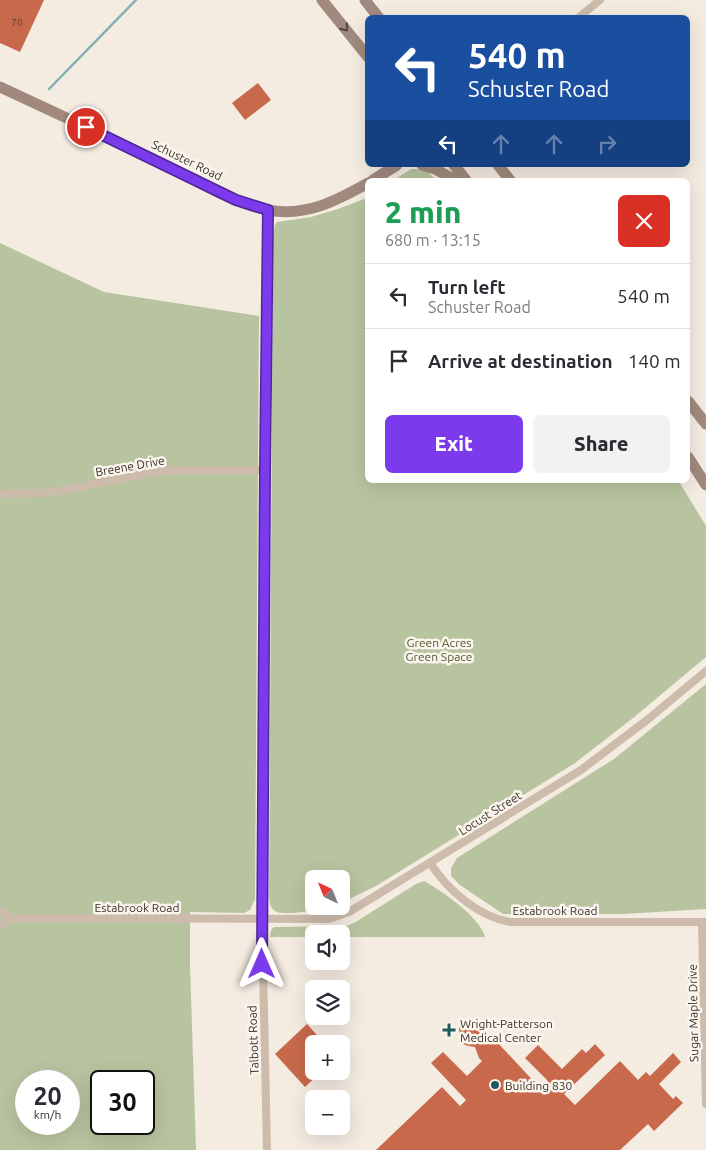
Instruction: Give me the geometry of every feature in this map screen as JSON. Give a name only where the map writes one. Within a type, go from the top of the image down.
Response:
[{"type":"street","points":[[322,0],[365,53]]},
{"type":"street","points":[[365,0],[377,15]]},
{"type":"street","points":[[582,15],[600,0]]},
{"type":"street","name":"Schuster Road","points":[[0,87],[236,200],[268,210],[289,211],[326,205],[365,185]]},
{"type":"street","points":[[376,178],[394,167]]},
{"type":"street","points":[[428,167],[451,178]]},
{"type":"street","points":[[456,167],[464,178]]},
{"type":"street","points":[[500,167],[508,178]]},
{"type":"street","name":"Talbott Road","points":[[267,1150],[262,919],[268,210]]},
{"type":"street","points":[[690,404],[706,424]]},
{"type":"street","points":[[690,460],[706,485]]},
{"type":"street","name":"Breene Drive","points":[[0,494],[64,490],[172,470],[265,470]]},
{"type":"street","name":"Locust Street","points":[[262,919],[329,919],[348,912],[581,770],[647,720],[706,671]]},
{"type":"street","name":"Estabrook Road","points":[[430,863],[442,880],[474,907],[496,919],[510,922],[704,922]]},
{"type":"street","points":[[0,910],[12,918],[0,926]]},
{"type":"street","name":"Estabrook Road","points":[[12,918],[262,919]]},
{"type":"street","name":"Sugar Maple Drive","points":[[704,922],[706,1104]]},
{"type":"green space","points":[[411,169],[419,169],[434,178],[397,178]]},
{"type":"green space","name":"Green Acres Green Space","points":[[365,199],[365,483],[680,483],[706,526],[706,657],[633,718],[575,763],[376,886],[350,899],[350,870],[305,870],[305,912],[280,913],[272,908],[269,897],[273,234],[277,222],[311,217]]},
{"type":"green space","points":[[0,243],[104,292],[259,316],[255,899],[250,910],[244,913],[190,912],[196,1150],[0,1150]]},
{"type":"green space","points":[[706,684],[706,909],[624,914],[503,914],[460,885],[451,876],[451,868],[457,858],[614,759]]},
{"type":"green space","points":[[424,881],[450,898],[468,913],[482,930],[485,937],[350,937],[349,925]]},
{"type":"green space","points":[[274,927],[305,927],[305,937],[270,937],[271,930]]},
{"type":"building","points":[[0,0],[44,0],[20,52],[0,43]]},
{"type":"building","points":[[258,83],[271,100],[245,120],[232,103]]},
{"type":"building","name":"Building 830","points":[[469,1020],[480,1022],[485,1027],[486,1038],[497,1042],[540,1088],[548,1081],[525,1058],[538,1045],[562,1069],[582,1049],[586,1053],[595,1044],[605,1055],[564,1094],[575,1105],[620,1061],[638,1080],[646,1072],[650,1076],[673,1053],[681,1062],[659,1084],[673,1099],[676,1096],[683,1103],[654,1131],[648,1124],[620,1150],[376,1150],[442,1087],[460,1106],[466,1100],[431,1063],[443,1052],[467,1076],[482,1061],[475,1047],[463,1044],[460,1039],[459,1028],[462,1023]]},
{"type":"building","points":[[306,1025],[317,1035],[305,1035],[305,1080],[312,1080],[305,1087],[275,1054]]},
{"type":"waterway","points":[[49,89],[136,0]]},
{"type":"place","name":"Wright-Patterson Medical Center","points":[[449,1030]]},
{"type":"place","name":"Building 830","points":[[495,1085]]},
{"type":"route","points":[[86,127],[236,200],[268,210],[262,964]]}]
